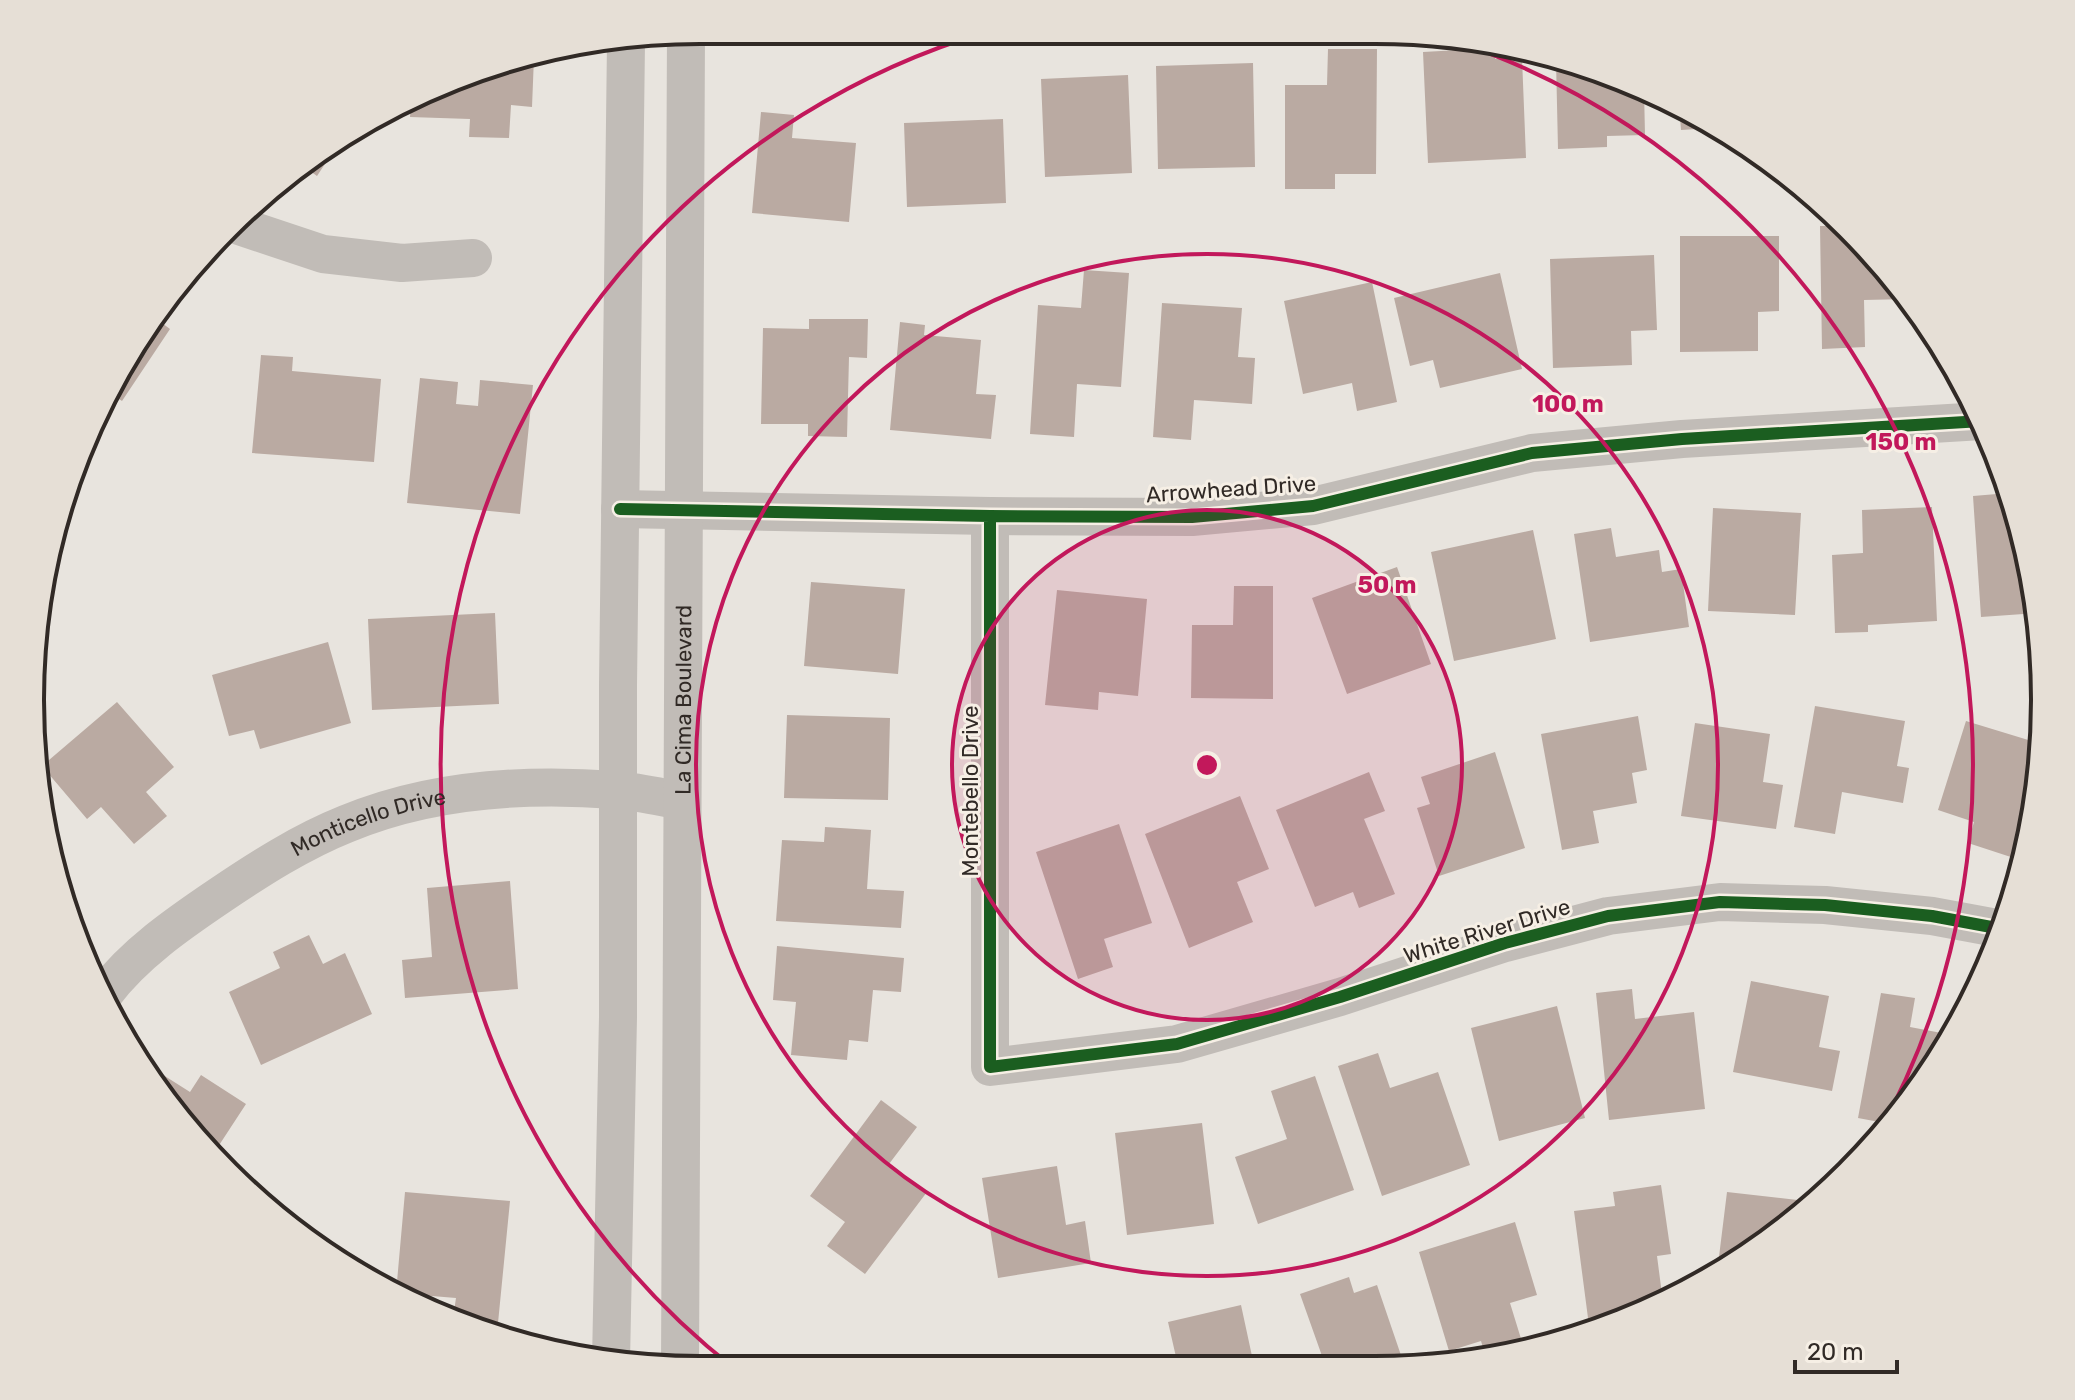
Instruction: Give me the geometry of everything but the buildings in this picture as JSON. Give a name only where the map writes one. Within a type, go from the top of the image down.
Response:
[{"type":"street","name":"La Cima Boulevard","points":[[680,1356],[686,44]]},
{"type":"street","points":[[611,1350],[618,1017],[626,49]]},
{"type":"street","points":[[245,228],[323,254],[402,263],[473,258]]},
{"type":"street","name":"Arrowhead Drive","points":[[620,509],[1192,517],[1313,506],[1532,453],[1682,439],[1968,422]]},
{"type":"street","name":"Montebello Drive","points":[[990,516],[990,1067]]},
{"type":"street","name":"Monticello Drive","points":[[110,986],[181,922],[265,865],[346,823],[422,800],[515,788],[618,790],[682,801]]},
{"type":"street","name":"White River Drive","points":[[990,1067],[1177,1044],[1340,997],[1505,943],[1608,916],[1720,902],[1825,905],[1932,916],[1990,927]]},
{"type":"cycle path","points":[[620,509],[1192,517],[1313,506],[1532,453],[1682,439],[1968,422]]},
{"type":"cycle path","points":[[990,516],[990,1067],[1177,1044],[1340,997],[1505,943],[1608,916],[1720,902],[1825,905],[1932,916],[1990,927]]}]
